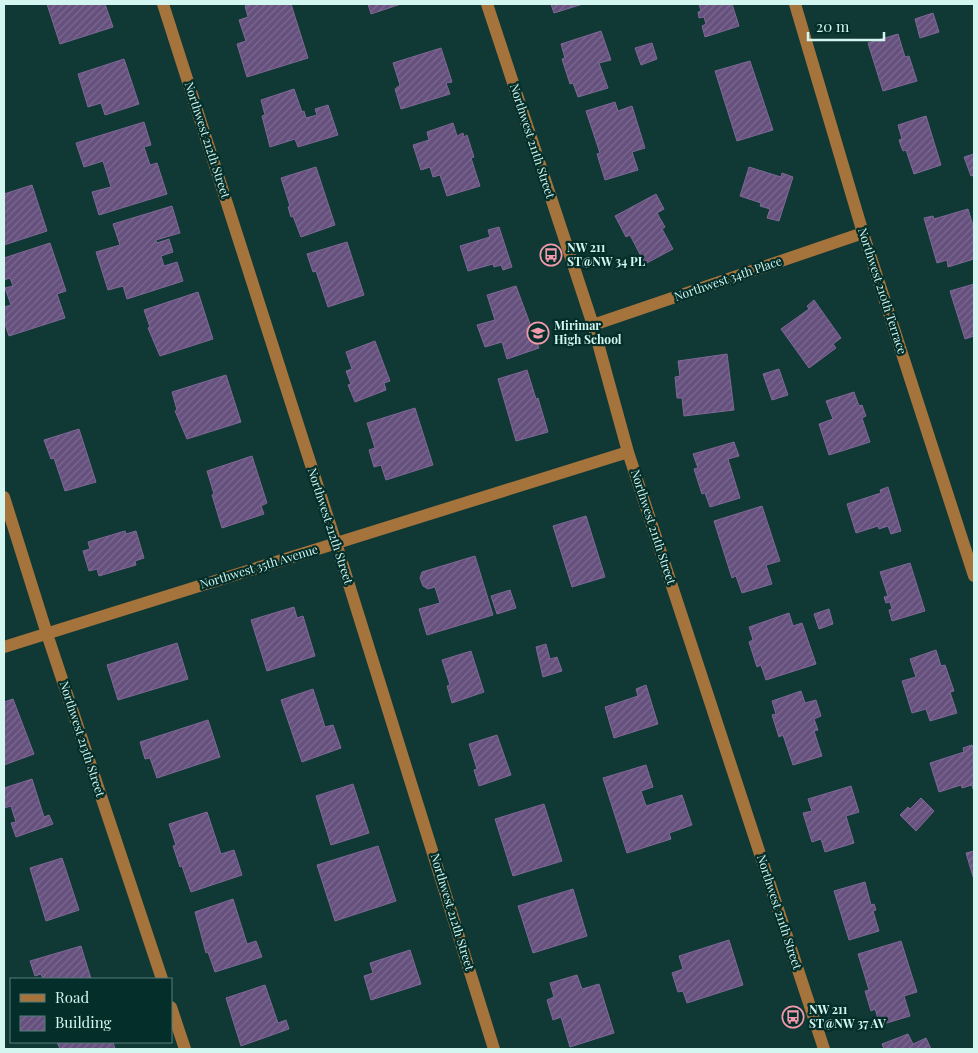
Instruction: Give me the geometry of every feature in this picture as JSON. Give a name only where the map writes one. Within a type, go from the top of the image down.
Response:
[{"type":"street","name":"Northwest 212th Street","points":[[163,4],[336,543],[494,1049]]},
{"type":"street","name":"Northwest 211th Street","points":[[487,4],[593,325],[628,452],[824,1049]]},
{"type":"street","name":"Northwest 210th Terrace","points":[[795,4],[863,233],[974,576]]},
{"type":"street","name":"Northwest 34th Place","points":[[593,325],[863,233]]},
{"type":"street","name":"Northwest 35th Avenue","points":[[4,647],[628,452]]},
{"type":"street","name":"Northwest 213th Street","points":[[4,498],[47,634],[162,978]]},
{"type":"street","points":[[172,1010],[185,1049]]},
{"type":"building","points":[[47,4],[105,4],[113,27],[60,44]]},
{"type":"building","points":[[252,4],[291,4],[308,58],[247,77],[237,44],[246,41],[239,20],[248,17],[245,6]]},
{"type":"building","points":[[368,4],[401,4],[371,14]]},
{"type":"building","points":[[551,4],[583,4],[554,13]]},
{"type":"building","points":[[699,4],[732,4],[739,26],[705,37],[702,26],[706,24],[704,17],[699,18],[698,12],[701,11]]},
{"type":"building","points":[[933,13],[939,32],[920,38],[915,19]]},
{"type":"building","points":[[601,31],[611,60],[599,63],[608,88],[578,97],[573,83],[570,84],[562,59],[565,58],[561,44]]},
{"type":"building","points":[[898,34],[905,57],[909,56],[917,81],[883,91],[868,43]]},
{"type":"building","points":[[652,43],[657,59],[641,65],[635,48]]},
{"type":"building","points":[[441,48],[452,82],[446,83],[450,94],[401,109],[395,89],[400,85],[393,63]]},
{"type":"building","points":[[124,59],[139,104],[105,115],[101,103],[88,107],[78,74]]},
{"type":"building","points":[[750,61],[773,130],[737,141],[715,71]]},
{"type":"building","points":[[294,89],[306,118],[317,115],[315,109],[328,105],[338,135],[298,147],[295,139],[270,147],[262,116],[265,115],[261,100]]},
{"type":"building","points":[[615,102],[618,111],[632,106],[645,148],[632,152],[638,170],[605,180],[597,154],[600,153],[586,111]]},
{"type":"building","points":[[926,116],[941,165],[914,174],[906,150],[903,151],[899,140],[902,139],[898,125]]},
{"type":"building","points":[[144,122],[151,145],[144,147],[150,165],[157,163],[167,194],[99,215],[92,192],[111,187],[103,161],[84,167],[76,143]]},
{"type":"building","points":[[453,123],[457,136],[463,133],[464,137],[467,135],[474,157],[471,158],[480,186],[447,196],[440,175],[433,177],[430,167],[421,170],[413,145],[429,140],[427,132]]},
{"type":"building","points":[[974,154],[974,175],[971,176],[964,157]]},
{"type":"building","points":[[316,167],[335,225],[301,237],[293,216],[291,217],[288,207],[290,206],[281,178]]},
{"type":"building","points":[[749,167],[781,177],[782,173],[793,177],[779,221],[767,218],[770,209],[760,206],[761,203],[740,196]]},
{"type":"building","points":[[32,185],[47,231],[4,245],[4,194]]},
{"type":"building","points":[[656,194],[664,209],[657,213],[665,227],[662,229],[673,249],[645,264],[630,235],[626,237],[615,216]]},
{"type":"building","points":[[172,206],[180,233],[156,240],[157,243],[169,239],[173,252],[161,256],[164,266],[177,262],[183,281],[127,299],[123,286],[108,290],[96,252],[120,245],[113,224]]},
{"type":"building","points":[[968,209],[974,229],[974,259],[948,267],[947,260],[937,263],[924,218],[933,216],[934,219]]},
{"type":"building","points":[[499,227],[512,267],[503,270],[501,265],[494,267],[493,264],[468,271],[460,246],[490,237],[488,230]]},
{"type":"building","points":[[347,242],[364,295],[328,307],[316,271],[313,272],[307,254]]},
{"type":"building","points":[[50,243],[66,291],[57,294],[65,318],[9,336],[4,321],[4,307],[11,305],[5,288],[13,286],[10,278],[4,280],[4,258]]},
{"type":"building","points":[[974,284],[974,336],[965,339],[950,291]]},
{"type":"building","points":[[516,286],[539,348],[507,359],[502,342],[485,347],[477,325],[495,320],[487,295]]},
{"type":"building","points":[[198,292],[213,339],[160,356],[148,328],[150,327],[144,310]]},
{"type":"building","points":[[814,300],[841,338],[833,344],[836,348],[809,368],[781,329],[809,309],[807,306]]},
{"type":"building","points":[[375,341],[390,381],[384,383],[386,390],[355,402],[348,385],[351,384],[346,371],[352,369],[346,352]]},
{"type":"building","points":[[727,354],[734,410],[684,416],[682,398],[677,398],[675,377],[680,376],[678,361]]},
{"type":"building","points":[[779,369],[788,395],[772,400],[763,374]]},
{"type":"building","points":[[527,370],[548,432],[516,441],[498,379]]},
{"type":"building","points":[[226,375],[241,422],[187,439],[175,411],[177,410],[172,392]]},
{"type":"building","points":[[854,392],[859,406],[862,405],[866,416],[862,418],[870,442],[829,455],[819,424],[833,419],[826,401]]},
{"type":"building","points":[[415,408],[433,465],[386,480],[381,465],[374,467],[369,450],[375,448],[367,423]]},
{"type":"building","points":[[79,429],[96,482],[65,491],[54,458],[51,459],[44,440]]},
{"type":"building","points":[[734,442],[739,456],[728,459],[740,498],[710,507],[705,493],[702,494],[694,469],[698,468],[693,454]]},
{"type":"building","points":[[252,456],[267,503],[261,506],[264,514],[222,528],[207,471]]},
{"type":"building","points":[[888,487],[901,531],[891,534],[888,526],[879,529],[878,526],[856,533],[847,504],[881,493],[880,490]]},
{"type":"building","points":[[762,506],[780,561],[766,565],[772,584],[742,593],[736,576],[732,578],[714,521]]},
{"type":"building","points":[[586,516],[605,577],[572,587],[553,526]]},
{"type":"building","points":[[125,531],[126,534],[136,531],[144,558],[135,561],[136,565],[99,576],[97,569],[89,571],[83,551],[90,549],[88,542]]},
{"type":"building","points":[[475,556],[493,615],[427,635],[419,609],[440,603],[435,587],[428,589],[423,586],[420,578],[422,572]]},
{"type":"building","points":[[910,563],[925,611],[892,621],[889,610],[892,609],[890,602],[886,603],[884,597],[888,596],[880,572]]},
{"type":"building","points":[[510,590],[516,608],[497,614],[491,596]]},
{"type":"building","points":[[294,607],[297,618],[303,616],[315,656],[267,671],[251,620]]},
{"type":"building","points":[[829,609],[833,624],[819,629],[814,614]]},
{"type":"building","points":[[789,613],[793,626],[802,623],[816,664],[766,680],[761,665],[757,667],[749,642],[753,640],[749,627]]},
{"type":"building","points":[[177,643],[188,679],[118,700],[107,665]]},
{"type":"building","points":[[546,644],[550,659],[557,657],[562,671],[543,677],[536,647]]},
{"type":"building","points":[[936,650],[941,666],[945,665],[954,691],[950,692],[957,713],[930,721],[926,709],[912,713],[902,681],[916,677],[910,659]]},
{"type":"building","points":[[471,651],[484,692],[452,703],[447,686],[450,685],[442,660]]},
{"type":"building","points":[[646,685],[658,724],[614,738],[605,707],[638,696],[636,689]]},
{"type":"building","points":[[313,689],[325,727],[333,725],[341,748],[302,762],[281,700]]},
{"type":"building","points":[[801,691],[805,703],[816,700],[821,716],[814,719],[818,730],[814,731],[822,756],[793,765],[783,735],[779,737],[772,715],[776,714],[772,701]]},
{"type":"building","points":[[13,699],[34,754],[4,765],[4,702]]},
{"type":"building","points":[[208,720],[220,757],[157,778],[150,758],[145,759],[140,742]]},
{"type":"building","points":[[497,735],[511,775],[479,786],[474,770],[477,769],[469,744]]},
{"type":"building","points":[[972,745],[974,752],[974,792],[972,785],[962,788],[961,785],[939,792],[930,763],[964,752],[963,748]]},
{"type":"building","points":[[646,765],[653,787],[641,791],[646,806],[682,795],[692,825],[669,833],[671,839],[627,853],[603,778]]},
{"type":"building","points":[[32,779],[44,817],[49,815],[53,824],[16,837],[11,823],[16,822],[11,806],[4,808],[4,788]]},
{"type":"building","points":[[353,784],[369,833],[331,845],[316,796]]},
{"type":"building","points":[[851,786],[859,812],[846,816],[854,843],[825,852],[821,839],[812,842],[803,813],[812,811],[808,799]]},
{"type":"building","points":[[921,798],[934,811],[916,831],[900,815],[908,807],[910,809]]},
{"type":"building","points":[[544,804],[562,861],[513,876],[495,819]]},
{"type":"building","points":[[207,812],[221,854],[234,850],[242,875],[191,892],[173,846],[176,845],[169,824]]},
{"type":"building","points":[[378,846],[396,901],[335,921],[317,865]]},
{"type":"building","points":[[974,851],[974,880],[966,853]]},
{"type":"building","points":[[62,858],[79,910],[46,921],[30,868]]},
{"type":"building","points":[[865,882],[871,905],[874,904],[876,910],[873,911],[879,931],[849,940],[834,891]]},
{"type":"building","points":[[573,889],[587,936],[533,953],[518,906]]},
{"type":"building","points":[[233,899],[247,944],[256,941],[262,957],[215,972],[208,952],[206,953],[195,912]]},
{"type":"building","points":[[729,940],[743,985],[687,1003],[683,991],[678,992],[672,973],[683,969],[679,956]]},
{"type":"building","points":[[901,941],[917,992],[904,996],[910,1016],[880,1025],[875,1009],[871,1011],[865,991],[869,990],[858,954]]},
{"type":"building","points":[[81,946],[91,978],[43,978],[41,974],[35,976],[30,961]]},
{"type":"building","points":[[410,950],[421,984],[371,1000],[364,976],[373,973],[370,963]]},
{"type":"building","points":[[577,975],[582,989],[599,984],[614,1033],[570,1047],[561,1017],[553,1020],[547,1000],[554,997],[550,983]]},
{"type":"building","points":[[265,985],[278,1023],[286,1020],[289,1029],[241,1046],[226,998]]},
{"type":"building","points":[[908,1034],[913,1044],[926,1038],[931,1049],[884,1049],[882,1044]]},
{"type":"building","points":[[57,1043],[113,1043],[115,1049],[60,1049]]},
{"type":"place","name":"NW 211 ST@NW 34 PL","points":[[551,255]]},
{"type":"place","name":"Mirimar High School","points":[[538,333]]},
{"type":"place","name":"NW 211 ST@NW 37 AV","points":[[793,1017]]}]
